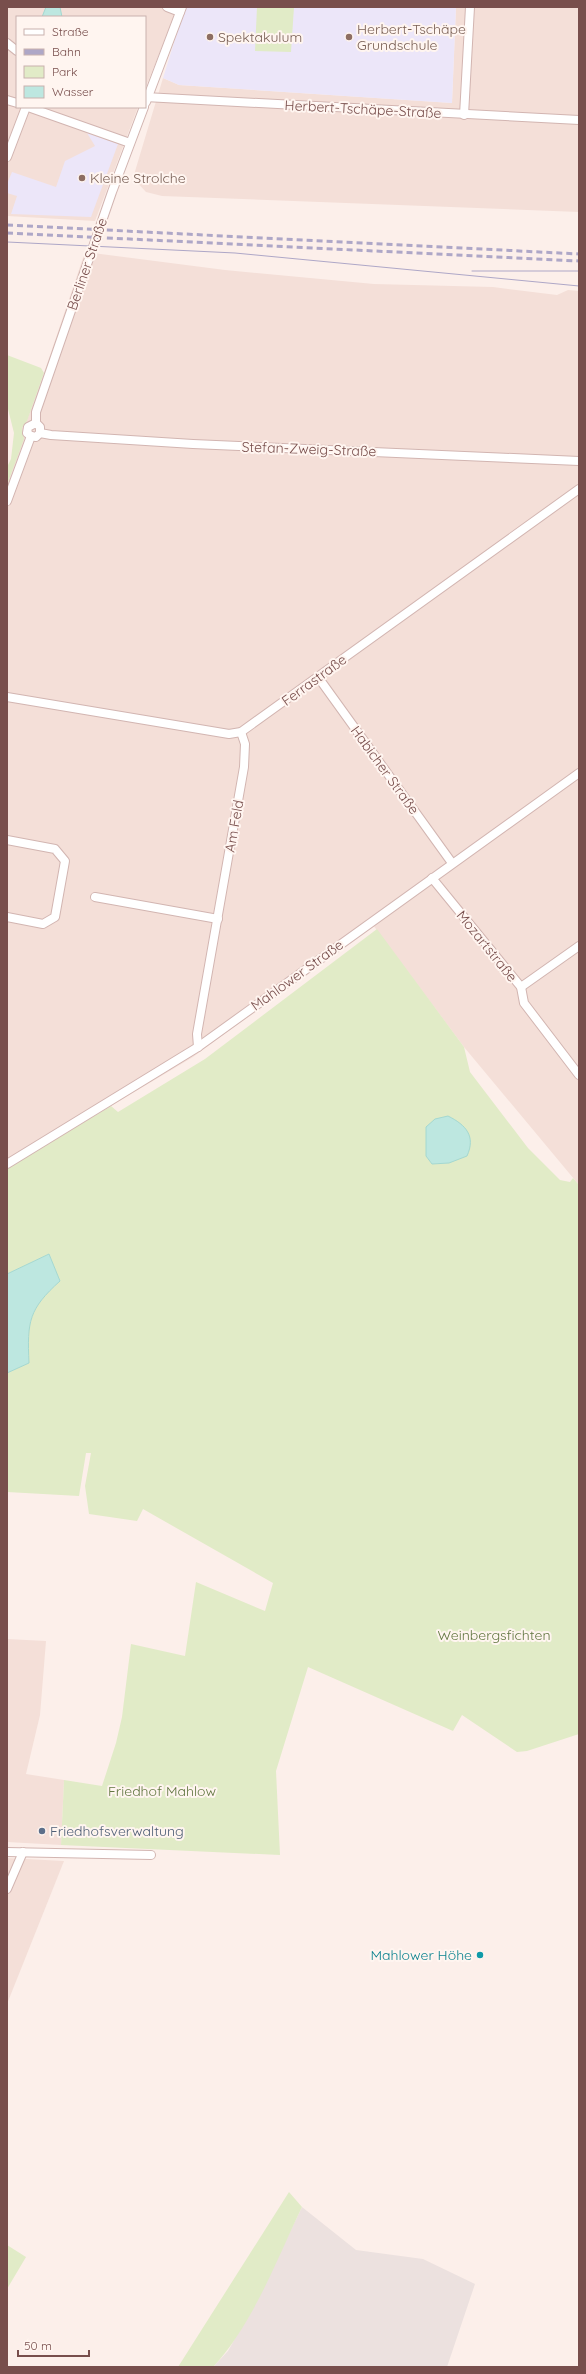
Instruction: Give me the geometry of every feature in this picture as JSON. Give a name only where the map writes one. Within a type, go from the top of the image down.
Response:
[{"type":"street","points":[[167,7],[181,9]]},
{"type":"street","points":[[464,114],[470,7]]},
{"type":"street","name":"Berliner Straße","points":[[146,99],[181,9]]},
{"type":"street","points":[[7,43],[16,50]]},
{"type":"street","name":"Herbert-Tschäpe-Straße","points":[[146,102],[168,97],[579,120]]},
{"type":"street","points":[[7,157],[27,108]]},
{"type":"street","points":[[30,108],[130,143]]},
{"type":"street","name":"Berliner Straße","points":[[7,501],[31,436],[27,432],[28,427],[36,423],[36,412],[143,108]]},
{"type":"street","points":[[31,436],[36,437],[40,433],[40,427],[36,423]]},
{"type":"street","name":"Stefan-Zweig-Straße","points":[[40,433],[51,436],[200,445],[579,461]]},
{"type":"street","name":"Ferrastraße","points":[[7,697],[229,734],[241,732],[579,489]]},
{"type":"street","name":"Habicher Straße","points":[[318,677],[452,863]]},
{"type":"street","name":"Am Feld","points":[[198,1047],[196,1034],[218,919],[244,767],[245,744],[241,732]]},
{"type":"street","name":"Mahlower Straße","points":[[7,1164],[198,1047],[579,773]]},
{"type":"street","points":[[7,840],[55,849],[65,861],[55,917],[43,924],[7,918]]},
{"type":"street","name":"Mozartstraße","points":[[432,878],[521,987],[524,1003],[579,1075]]},
{"type":"street","points":[[95,897],[218,919]]},
{"type":"street","points":[[521,987],[579,946]]},
{"type":"street","points":[[7,1852],[150,1855]]},
{"type":"street","points":[[7,1889],[23,1852]]},
{"type":"shaded area","points":[[7,7],[178,7],[146,87],[146,16],[16,16],[16,108],[138,108],[95,221],[7,216]]},
{"type":"shaded area","name":"Herbert-Tschäpe Grundschule","points":[[185,7],[456,7],[452,103],[179,85],[163,78]]},
{"type":"shaded area","points":[[456,7],[579,7],[579,212],[162,196],[146,192],[133,178],[163,78],[179,85],[452,103]]},
{"type":"shaded area","name":"Kleine Strolche","points":[[87,133],[118,144],[91,217],[11,214],[17,196],[7,193],[7,184],[12,172],[56,187],[65,161],[95,146]]},
{"type":"shaded area","points":[[85,252],[225,270],[374,284],[493,287],[557,295],[568,290],[579,291],[579,1185],[464,1047],[373,925],[193,1057],[7,1168],[7,485],[23,439],[22,428],[27,420],[44,373]]},
{"type":"shaded area","points":[[7,1639],[46,1641],[40,1715],[26,1774],[64,1780],[61,1845],[7,1842]]},
{"type":"shaded area","points":[[7,1858],[64,1861],[7,2004]]},
{"type":"shaded area","points":[[302,2207],[356,2250],[423,2259],[475,2284],[447,2367],[213,2367],[228,2351],[261,2292]]},
{"type":"green space","points":[[257,7],[294,7],[291,52],[255,51]]},
{"type":"green space","points":[[7,355],[41,368],[44,373],[27,421],[22,428],[24,439],[7,485],[7,467],[11,459],[14,433],[7,405]]},
{"type":"green space","points":[[377,929],[464,1047],[470,1072],[528,1148],[560,1180],[570,1182],[573,1178],[579,1185],[579,1734],[527,1751],[517,1752],[462,1715],[453,1731],[308,1667],[276,1771],[280,1855],[61,1845],[64,1780],[102,1786],[116,1743],[122,1717],[131,1644],[185,1656],[196,1582],[265,1611],[273,1583],[143,1509],[137,1521],[89,1514],[85,1486],[91,1453],[86,1453],[79,1496],[7,1492],[7,1373],[29,1363],[28,1349],[32,1317],[42,1300],[60,1281],[49,1254],[7,1274],[7,1168],[111,1106],[118,1112],[205,1059]],"holes":[[[426,1127],[449,1163],[432,1164],[426,1156]]]},
{"type":"green space","points":[[289,2192],[302,2207],[263,2290],[240,2331],[213,2367],[178,2367]]},
{"type":"green space","points":[[7,2245],[26,2257],[7,2289]]},
{"type":"water","points":[[46,7],[60,7],[62,16],[42,16]]},
{"type":"water","points":[[448,1116],[460,1123],[468,1132],[470,1137],[470,1149],[467,1156],[449,1163],[432,1164],[426,1156],[426,1127],[435,1119]]},
{"type":"water","points":[[49,1254],[60,1281],[42,1300],[32,1317],[28,1349],[29,1363],[7,1373],[7,1274]]},
{"type":"tram line","points":[[7,242],[235,253],[579,286]]},
{"type":"tram line","points":[[472,271],[579,271]]},
{"type":"railway","points":[[7,225],[579,254]]},
{"type":"railway","points":[[7,233],[579,261]]},
{"type":"place","name":"Spektakulum","points":[[210,37]]},
{"type":"place","name":"Herbert-Tschäpe Grundschule","points":[[349,37]]},
{"type":"place","name":"Kleine Strolche","points":[[82,178]]},
{"type":"place","name":"Friedhofsverwaltung","points":[[42,1831]]},
{"type":"place","name":"Mahlower Höhe","points":[[480,1955]]},
{"type":"park label","name":"Weinbergsfichten","points":[[494,1635]]},
{"type":"park label","name":"Friedhof Mahlow","points":[[162,1791]]}]
